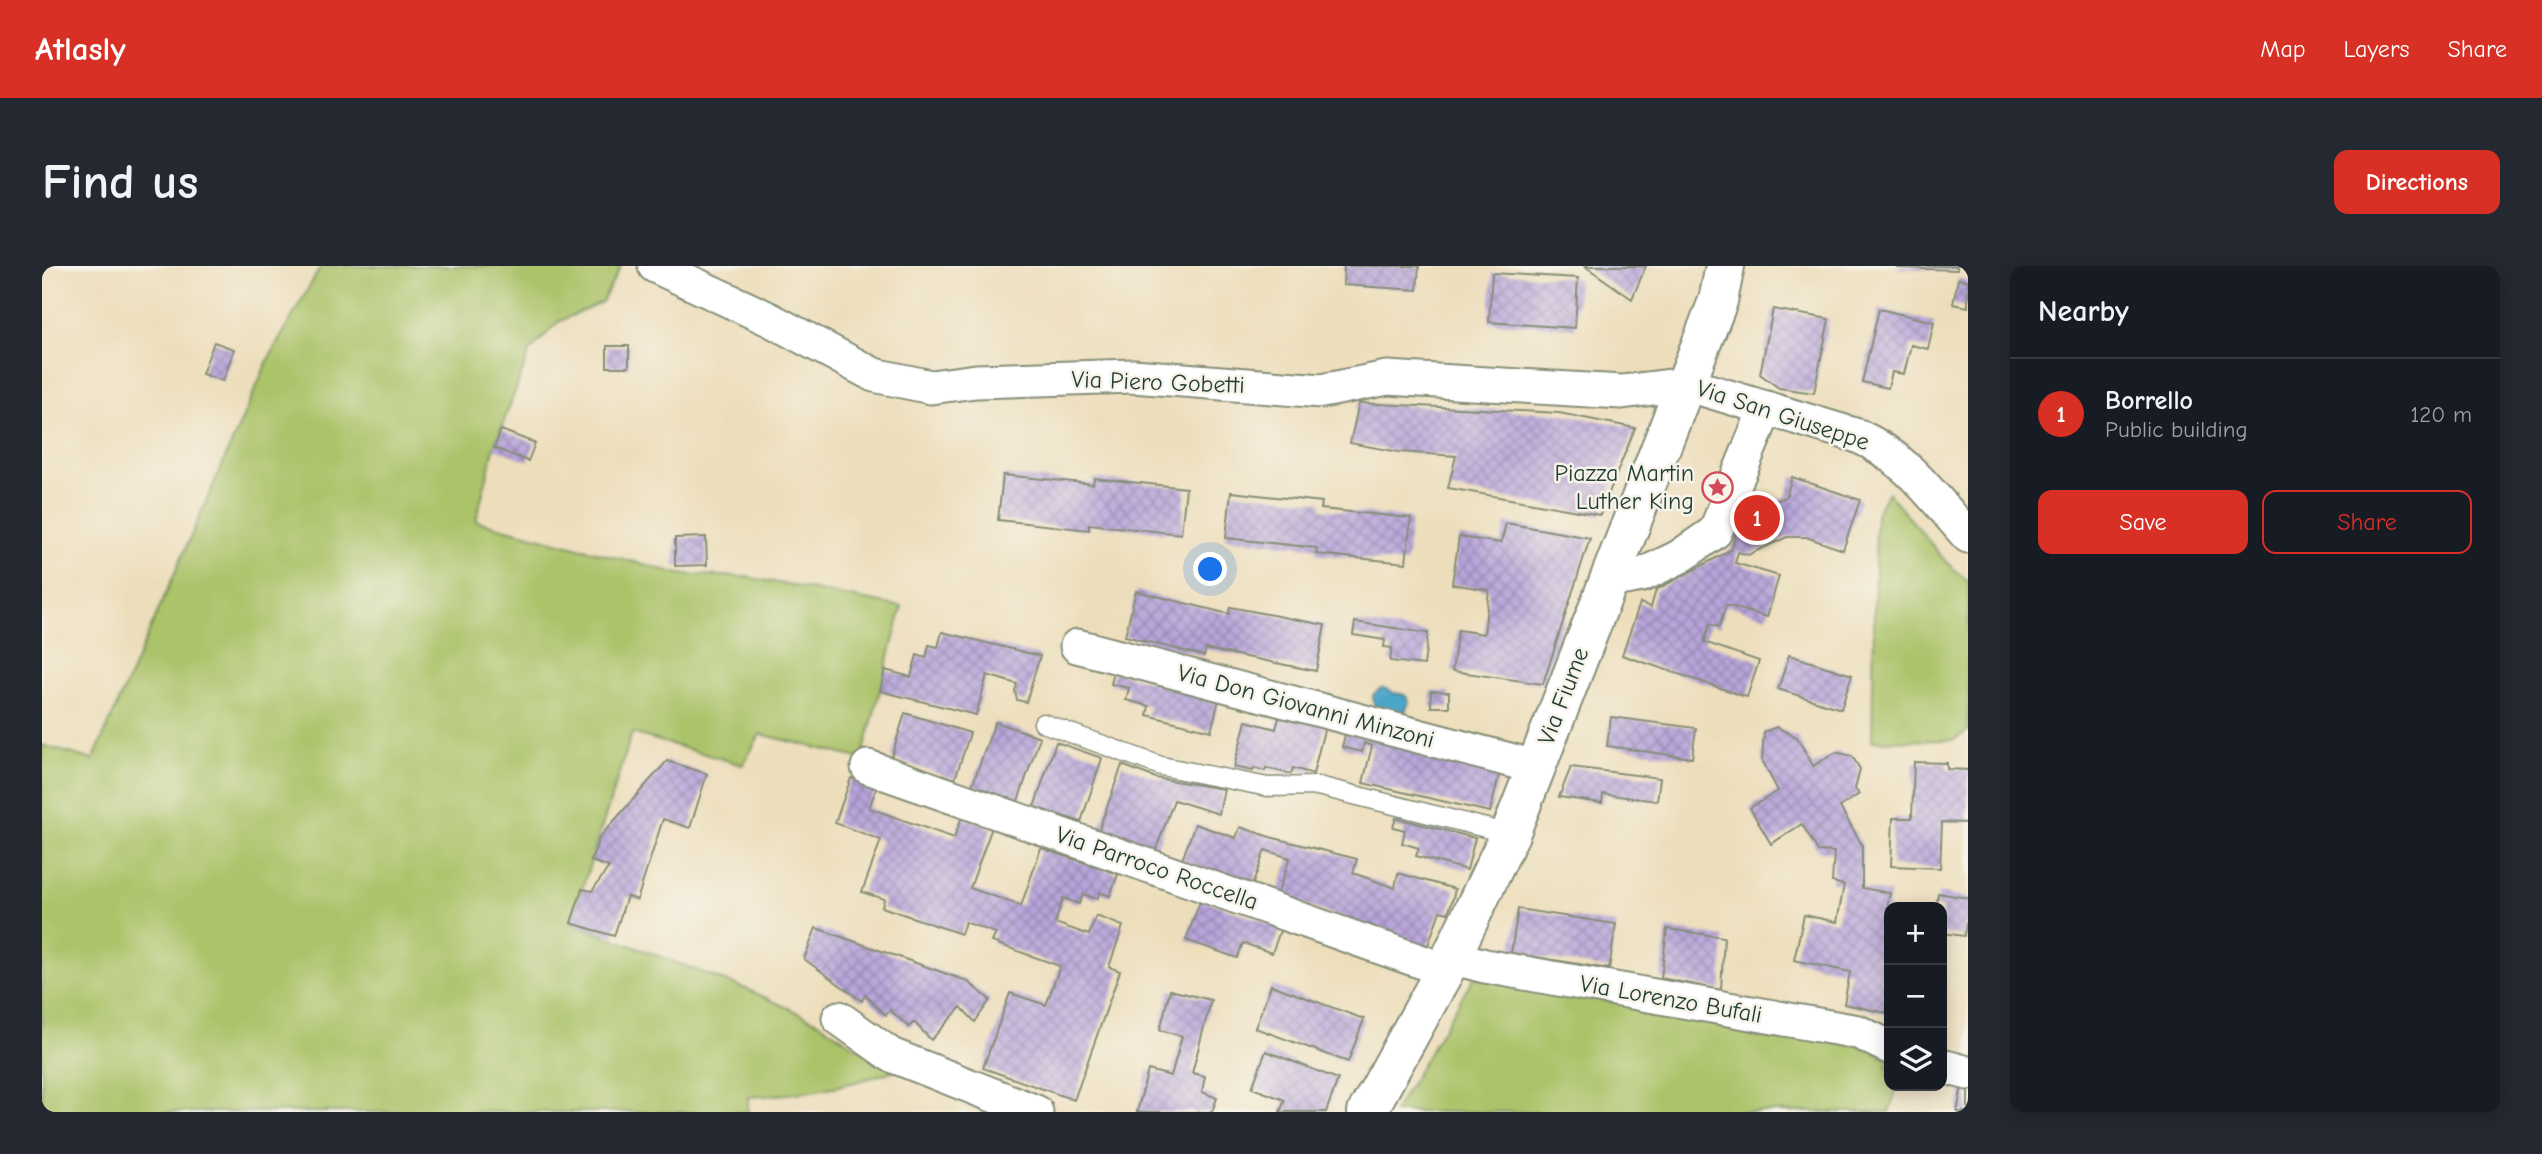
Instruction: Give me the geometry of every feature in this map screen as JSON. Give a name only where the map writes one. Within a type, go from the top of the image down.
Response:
[{"type":"street","name":"Via Piero Gobetti","points":[[655,266],[769,319],[874,375],[931,387],[976,381],[1133,376],[1322,391],[1387,378],[1622,393],[1686,384]]},
{"type":"street","name":"Via Fiume","points":[[1367,1112],[1448,964],[1510,834],[1718,301],[1725,266]]},
{"type":"street","name":"Via San Giuseppe","points":[[1686,384],[1858,436],[1881,446],[1904,464],[1968,536]]},
{"type":"street","points":[[1608,582],[1642,575],[1679,557],[1716,532],[1766,408]]},
{"type":"street","name":"Via Don Giovanni Minzoni","points":[[1077,646],[1536,766]]},
{"type":"street","name":"Via Parroco Roccella","points":[[868,766],[1448,964]]},
{"type":"street","name":"Via Lorenzo Bufali","points":[[1448,964],[1485,966],[1858,1032],[1884,1045]]},
{"type":"street","points":[[839,1018],[891,1055],[1036,1112]]},
{"type":"street","points":[[1947,1067],[1968,1073]]},
{"type":"lane","points":[[1043,723],[1161,765],[1268,786],[1318,786],[1510,834]]},
{"type":"green space","points":[[321,266],[621,266],[602,302],[558,322],[530,351],[494,448],[476,521],[680,574],[747,577],[902,607],[862,759],[760,734],[743,765],[632,733],[571,923],[749,990],[816,1021],[893,1071],[822,1089],[748,1097],[748,1112],[42,1112],[42,745],[93,760],[268,360]]},
{"type":"green space","points":[[1888,492],[1946,562],[1968,581],[1968,731],[1953,740],[1872,741],[1876,514]]},
{"type":"green space","points":[[1474,977],[1856,1045],[1884,1057],[1884,1091],[1896,1091],[1889,1112],[1394,1112]]},
{"type":"water","points":[[1381,688],[1406,697],[1409,702],[1405,712],[1394,714],[1374,705],[1373,695]]},
{"type":"building","points":[[1344,266],[1419,266],[1417,290],[1343,285]]},
{"type":"building","points":[[1585,266],[1646,266],[1632,299]]},
{"type":"building","points":[[1957,266],[1957,270],[1897,268]]},
{"type":"building","points":[[1492,273],[1578,278],[1575,328],[1489,322]]},
{"type":"building","points":[[1958,279],[1968,280],[1968,307],[1953,304]]},
{"type":"building","points":[[1773,309],[1829,319],[1814,393],[1779,388],[1760,374]]},
{"type":"building","points":[[1879,309],[1934,322],[1928,349],[1911,345],[1904,374],[1892,372],[1888,388],[1862,382]]},
{"type":"building","points":[[214,342],[234,349],[223,381],[202,374]]},
{"type":"building","points":[[607,346],[629,346],[629,367],[607,367]]},
{"type":"building","points":[[1359,403],[1559,413],[1635,428],[1600,515],[1448,488],[1456,456],[1399,452],[1350,443]]},
{"type":"building","points":[[501,430],[535,443],[528,461],[494,448]]},
{"type":"building","points":[[1003,475],[1093,484],[1094,478],[1186,488],[1181,534],[1089,524],[1089,530],[998,520]]},
{"type":"building","points":[[1792,477],[1860,500],[1843,550],[1806,537],[1787,537],[1748,555],[1738,552],[1735,563],[1779,576],[1767,617],[1726,605],[1719,627],[1710,624],[1704,642],[1759,661],[1747,697],[1622,655],[1640,603],[1651,607],[1656,590],[1731,550],[1745,502],[1786,497]]},
{"type":"building","points":[[1231,492],[1322,502],[1321,509],[1411,518],[1406,563],[1316,554],[1317,548],[1226,538]]},
{"type":"building","points":[[1506,523],[1590,538],[1543,684],[1452,671],[1458,630],[1484,634],[1489,590],[1452,584],[1459,537],[1501,543]]},
{"type":"building","points":[[706,537],[707,565],[675,566],[675,538]]},
{"type":"building","points":[[1136,591],[1229,614],[1230,607],[1325,625],[1316,671],[1206,649],[1204,656],[1125,636]]},
{"type":"building","points":[[1355,622],[1428,633],[1424,665],[1390,661],[1392,648],[1384,647],[1385,640],[1353,635]]},
{"type":"building","points":[[942,632],[1040,656],[1026,702],[1017,700],[1017,684],[987,675],[976,715],[880,691],[885,670],[911,677],[917,655],[926,658],[929,645],[938,647]]},
{"type":"building","points":[[1789,655],[1852,675],[1841,709],[1778,689]]},
{"type":"building","points":[[1114,672],[1219,700],[1211,731],[1147,715],[1149,706],[1126,700],[1129,688],[1111,684]]},
{"type":"building","points":[[1431,691],[1449,692],[1449,707],[1431,707]]},
{"type":"building","points":[[905,713],[970,733],[955,779],[891,758]]},
{"type":"building","points":[[1280,714],[1325,726],[1313,774],[1293,768],[1291,774],[1266,768],[1265,771],[1254,768],[1253,771],[1234,767],[1246,721],[1276,729]]},
{"type":"building","points":[[1611,717],[1696,728],[1692,758],[1607,746]]},
{"type":"building","points":[[995,722],[1040,737],[1018,801],[972,786]]},
{"type":"building","points":[[1776,727],[1797,737],[1813,766],[1836,752],[1852,756],[1860,769],[1855,789],[1859,794],[1840,807],[1862,845],[1862,888],[1890,893],[1888,902],[1884,902],[1884,1013],[1844,1004],[1850,972],[1794,960],[1804,915],[1837,922],[1844,885],[1832,882],[1834,852],[1818,851],[1802,824],[1771,844],[1750,808],[1778,791],[1762,760],[1764,732]]},
{"type":"building","points":[[1346,731],[1501,767],[1490,812],[1363,783],[1372,746],[1364,743],[1362,752],[1342,747]]},
{"type":"building","points":[[1056,742],[1102,758],[1081,822],[1034,807]]},
{"type":"building","points":[[667,761],[707,774],[690,828],[663,819],[637,900],[627,896],[614,936],[571,923],[582,889],[592,891],[609,867],[591,861],[599,838]]},
{"type":"building","points":[[1914,762],[1947,763],[1947,769],[1968,770],[1968,823],[1942,822],[1940,868],[1891,866],[1893,818],[1912,818]]},
{"type":"building","points":[[1122,765],[1156,778],[1224,789],[1219,814],[1174,800],[1154,855],[1097,835]]},
{"type":"building","points":[[1571,767],[1660,778],[1657,801],[1603,794],[1602,803],[1559,797]]},
{"type":"building","points":[[851,778],[877,787],[869,808],[954,838],[962,817],[992,827],[970,888],[1021,906],[1041,848],[1118,874],[1110,896],[1100,892],[1097,899],[1083,894],[1079,904],[1063,898],[1055,923],[1089,935],[1096,916],[1123,926],[1109,967],[1120,971],[1074,1100],[983,1068],[1010,993],[1046,1005],[1060,966],[992,942],[996,933],[965,922],[961,934],[882,907],[884,899],[862,892],[881,840],[835,823]]},
{"type":"building","points":[[1396,818],[1475,838],[1467,870],[1416,856],[1419,848],[1402,843],[1405,830],[1393,827]]},
{"type":"building","points":[[1195,824],[1236,838],[1240,827],[1357,859],[1353,873],[1395,888],[1398,873],[1455,889],[1453,898],[1448,913],[1440,911],[1427,948],[1277,895],[1290,858],[1265,850],[1252,886],[1182,860]]},
{"type":"building","points":[[1938,893],[1968,898],[1968,925],[1966,924],[1964,936],[1947,934],[1947,902],[1937,902]]},
{"type":"building","points":[[1201,899],[1281,928],[1272,953],[1243,943],[1237,958],[1186,940]]},
{"type":"building","points":[[1518,909],[1616,924],[1609,969],[1511,953]]},
{"type":"building","points":[[816,928],[967,981],[990,1000],[975,1022],[961,1007],[931,1040],[914,1022],[909,1027],[890,1010],[886,1015],[865,995],[862,1001],[804,959]]},
{"type":"building","points":[[1667,929],[1724,937],[1721,990],[1661,978]]},
{"type":"building","points":[[1271,985],[1364,1019],[1348,1062],[1255,1028]]},
{"type":"building","points":[[1170,990],[1211,1000],[1192,1073],[1205,1076],[1202,1092],[1217,1098],[1212,1112],[1137,1112],[1148,1070],[1171,1076],[1182,1036],[1160,1030]]},
{"type":"building","points":[[1266,1051],[1338,1079],[1326,1112],[1280,1112],[1285,1100],[1252,1088]]},
{"type":"building","points":[[1963,1081],[1968,1082],[1968,1112],[1957,1112]]},
{"type":"place","name":"Piazza Martin Luther King","points":[[1717,487]]},
{"type":"place","name":"Borrello","points":[[1757,518]]}]
